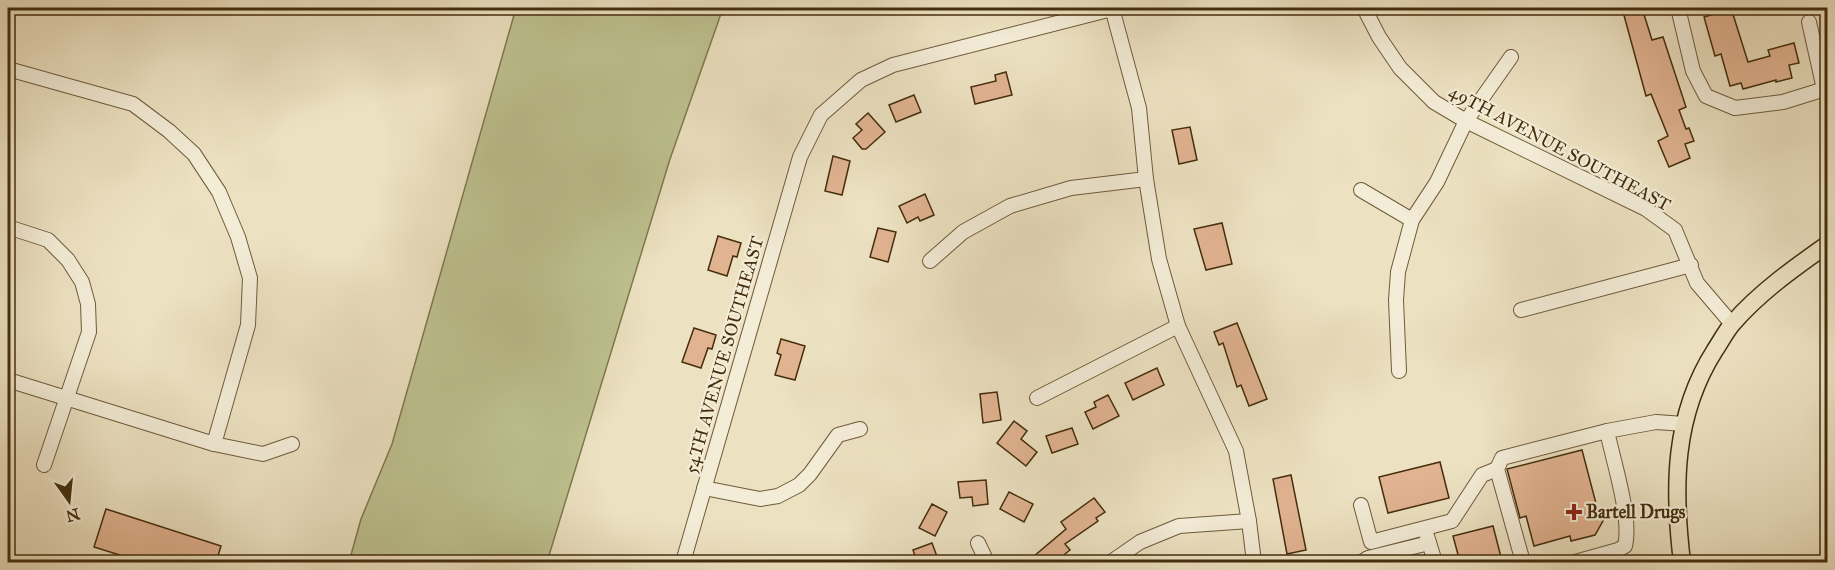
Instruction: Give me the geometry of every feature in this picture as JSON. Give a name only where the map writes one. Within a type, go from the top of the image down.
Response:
[{"type":"main road","points":[[1682,562],[1677,525],[1676,478],[1684,424],[1706,363],[1732,324],[1784,275],[1827,244]]},
{"type":"street","points":[[1112,8],[1139,108],[1146,179],[1159,259],[1178,326],[1236,451],[1254,562]]},
{"type":"street","name":"54TH AVENUE SOUTHEAST","points":[[683,562],[800,157],[821,115],[861,80],[893,65],[1112,8]]},
{"type":"street","name":"49TH AVENUE SOUTHEAST","points":[[1364,8],[1379,38],[1400,68],[1434,102],[1467,121],[1646,209],[1675,230],[1696,283],[1732,324]]},
{"type":"street","points":[[1678,8],[1693,71],[1706,96],[1735,108],[1783,102],[1826,89],[1809,22]]},
{"type":"street","points":[[1399,371],[1396,300],[1398,272],[1412,220],[1437,182],[1467,121],[1511,57]]},
{"type":"street","points":[[8,69],[133,104],[169,131],[194,154],[219,192],[238,237],[250,278],[248,325],[214,444]]},
{"type":"street","points":[[930,261],[963,232],[1010,206],[1071,188],[1146,179]]},
{"type":"street","points":[[1361,190],[1412,220]]},
{"type":"street","points":[[8,227],[48,240],[68,260],[82,282],[88,304],[88,332],[44,465]]},
{"type":"street","points":[[1521,310],[1691,266]]},
{"type":"street","points":[[1037,398],[1178,326]]},
{"type":"street","points":[[8,380],[214,444],[263,454],[292,444]]},
{"type":"street","points":[[1523,562],[1497,469],[1502,458],[1607,431],[1656,422],[1684,424]]},
{"type":"street","points":[[704,488],[760,500],[778,496],[799,485],[810,474],[838,435],[860,429]]},
{"type":"street","points":[[1575,562],[1618,550],[1625,546],[1627,538],[1624,511],[1607,431]]},
{"type":"street","points":[[1360,505],[1371,542],[1452,521],[1482,475],[1497,469]]},
{"type":"street","points":[[1115,561],[1140,542],[1179,526],[1249,521]]},
{"type":"street","points":[[1425,528],[1435,562]]},
{"type":"street","points":[[978,543],[987,562]]},
{"type":"street","points":[[1362,562],[1368,558],[1430,543]]},
{"type":"green space","points":[[516,8],[723,8],[670,159],[547,562],[349,562],[361,519],[392,444]]},
{"type":"building","points":[[1622,8],[1642,8],[1652,40],[1663,37],[1686,107],[1679,110],[1686,129],[1689,128],[1694,141],[1685,144],[1690,158],[1669,167],[1658,141],[1668,136],[1651,94],[1646,96]]},
{"type":"building","points":[[1709,8],[1731,8],[1748,62],[1770,56],[1768,50],[1794,43],[1799,63],[1789,65],[1792,78],[1743,89],[1741,83],[1730,86],[1721,54],[1715,56],[1704,17],[1711,15]]},
{"type":"building","points":[[1006,72],[1012,95],[975,104],[971,87],[996,81],[995,75]]},
{"type":"building","points":[[914,95],[921,112],[896,122],[889,105]]},
{"type":"building","points":[[868,113],[885,132],[866,149],[862,149],[853,138],[862,130],[856,124]]},
{"type":"building","points":[[1190,127],[1197,160],[1179,164],[1172,130]]},
{"type":"building","points":[[833,156],[850,161],[842,195],[825,191]]},
{"type":"building","points":[[925,194],[934,215],[920,221],[918,217],[907,223],[899,206]]},
{"type":"building","points":[[1222,223],[1232,264],[1206,270],[1194,229]]},
{"type":"building","points":[[878,228],[896,232],[888,262],[870,257]]},
{"type":"building","points":[[718,236],[741,243],[737,257],[733,256],[727,276],[708,270]]},
{"type":"building","points":[[1237,323],[1267,399],[1249,406],[1241,385],[1237,387],[1223,343],[1219,345],[1214,332]]},
{"type":"building","points":[[694,328],[716,335],[712,349],[708,348],[701,368],[682,362]]},
{"type":"building","points":[[781,339],[805,346],[795,380],[775,375],[781,355],[777,353]]},
{"type":"building","points":[[1157,368],[1164,385],[1133,400],[1125,383]]},
{"type":"building","points":[[997,392],[1001,420],[983,423],[980,394]]},
{"type":"building","points":[[1108,395],[1119,416],[1093,429],[1085,412],[1096,407],[1094,402]]},
{"type":"building","points":[[1014,421],[1027,431],[1021,439],[1037,452],[1026,466],[997,443]]},
{"type":"building","points":[[1072,428],[1078,444],[1052,453],[1046,436]]},
{"type":"building","points":[[1582,450],[1599,515],[1608,512],[1595,535],[1571,541],[1570,536],[1534,546],[1526,516],[1520,518],[1507,469]]},
{"type":"building","points":[[1440,462],[1449,498],[1388,513],[1379,477]]},
{"type":"building","points":[[1291,475],[1306,550],[1287,554],[1273,479]]},
{"type":"building","points":[[986,480],[988,504],[973,506],[972,497],[960,498],[958,482]]},
{"type":"building","points":[[1009,492],[1033,504],[1024,522],[1000,509]]},
{"type":"building","points":[[1094,498],[1105,512],[1096,518],[1098,521],[1065,544],[1070,550],[1055,562],[1027,562],[1066,529],[1061,522]]},
{"type":"building","points":[[932,504],[947,512],[935,536],[919,528]]},
{"type":"building","points":[[106,509],[221,546],[216,562],[142,562],[94,547]]},
{"type":"building","points":[[1493,526],[1501,557],[1479,562],[1460,562],[1453,536]]},
{"type":"building","points":[[932,543],[939,562],[917,562],[913,550]]},
{"type":"place","name":"Bartell Drugs","points":[[1574,512]]}]
